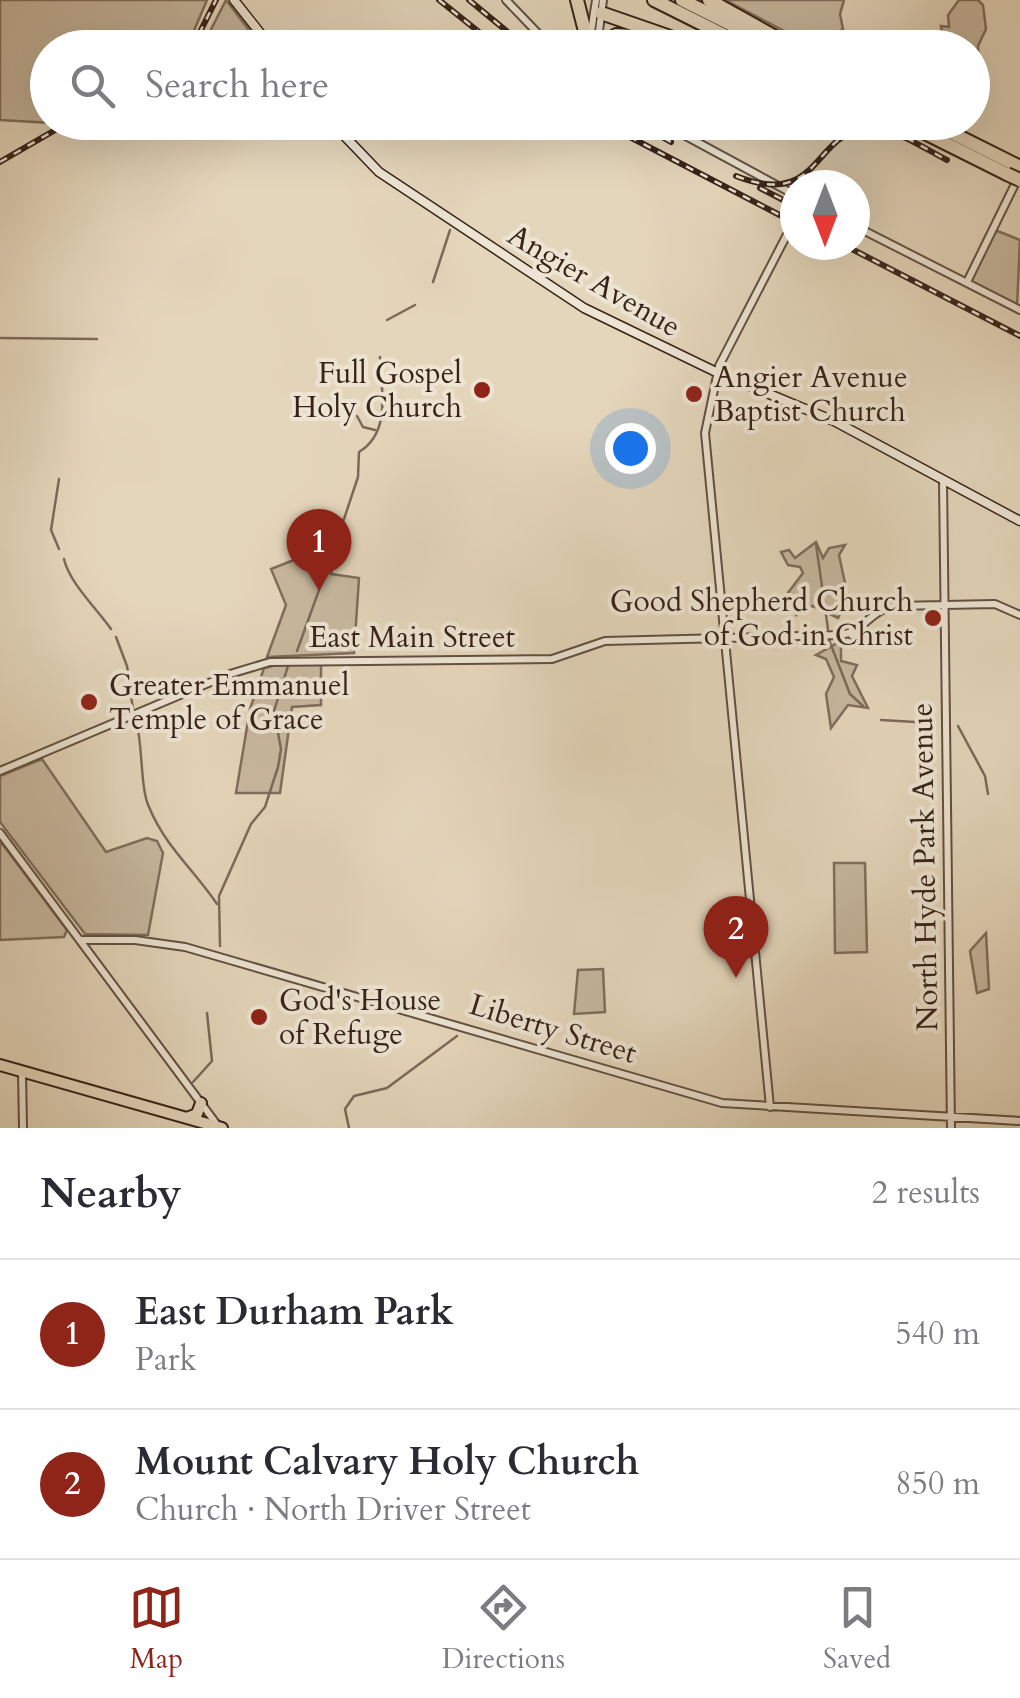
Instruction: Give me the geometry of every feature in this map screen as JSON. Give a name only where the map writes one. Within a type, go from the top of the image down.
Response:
[{"type":"highway","points":[[654,0],[714,30]]},
{"type":"highway","points":[[682,0],[742,30]]},
{"type":"highway","points":[[709,0],[763,30]]},
{"type":"highway","points":[[590,30],[592,3],[657,30]]},
{"type":"highway","points":[[944,140],[1016,172]]},
{"type":"highway","points":[[961,140],[1016,172]]},
{"type":"main road","points":[[234,0],[258,30]]},
{"type":"main road","name":"Angier Avenue","points":[[348,140],[379,172],[560,292],[717,373],[834,420],[1020,521]]},
{"type":"main road","points":[[0,1065],[220,1128]]},
{"type":"main road","points":[[187,1118],[197,1114],[201,1104]]},
{"type":"street","points":[[506,0],[535,30]]},
{"type":"street","points":[[592,3],[596,30]]},
{"type":"street","points":[[693,140],[780,187]]},
{"type":"street","points":[[968,282],[1016,172]]},
{"type":"street","points":[[870,233],[1020,310]]},
{"type":"street","points":[[770,1107],[704,439],[717,373],[780,248]]},
{"type":"street","name":"North Hyde Park Avenue","points":[[943,481],[951,1128]]},
{"type":"street","points":[[841,635],[860,629],[883,608],[995,604],[1020,615]]},
{"type":"street","name":"East Main Street","points":[[0,771],[230,674],[270,662],[552,659],[598,642],[873,634]]},
{"type":"street","points":[[0,833],[220,1128]]},
{"type":"street","name":"Liberty Street","points":[[80,940],[135,940],[185,947],[707,1100],[1020,1121]]},
{"type":"street","points":[[22,1071],[23,1128]]},
{"type":"shaded area","points":[[0,0],[207,0],[194,30],[30,30],[30,122],[0,120]]},
{"type":"shaded area","points":[[226,0],[249,30],[211,30]]},
{"type":"shaded area","points":[[725,0],[844,0],[841,30],[782,30]]},
{"type":"shaded area","points":[[959,0],[978,0],[983,5],[986,29],[942,30],[941,26],[949,27],[948,15]]},
{"type":"shaded area","points":[[995,230],[1020,240],[1017,307],[969,282]]},
{"type":"shaded area","points":[[816,542],[823,558],[829,548],[845,545],[839,555],[848,597],[838,618],[813,606],[796,615],[794,603],[781,602],[803,573],[800,567],[788,565],[781,552],[789,550],[795,558]]},
{"type":"shaded area","points":[[337,543],[331,574],[359,578],[354,653],[267,657],[286,605],[271,569]]},
{"type":"shaded area","points":[[841,641],[841,661],[857,665],[852,676],[868,708],[848,705],[831,728],[826,694],[834,677],[826,659],[816,655]]},
{"type":"shaded area","points":[[321,664],[321,705],[292,707],[280,793],[236,793],[250,709],[264,668]]},
{"type":"shaded area","points":[[42,759],[106,852],[147,838],[157,841],[163,853],[148,935],[85,934],[0,822],[0,776]]},
{"type":"shaded area","points":[[0,841],[67,930],[64,937],[0,940]]},
{"type":"shaded area","points":[[834,863],[865,863],[867,952],[835,953]]},
{"type":"shaded area","points":[[986,933],[989,989],[977,993],[970,951]]},
{"type":"shaded area","points":[[603,969],[605,1012],[574,1014],[578,970]]},
{"type":"waterway","points":[[433,282],[450,230]]},
{"type":"waterway","points":[[387,320],[415,305]]},
{"type":"waterway","points":[[0,338],[97,339]]},
{"type":"waterway","points":[[341,528],[358,477],[359,452],[369,443],[380,422],[380,357]]},
{"type":"waterway","points":[[357,416],[363,427],[375,430]]},
{"type":"waterway","points":[[59,479],[51,530],[59,549]]},
{"type":"waterway","points":[[297,651],[336,543]]},
{"type":"waterway","points":[[816,544],[828,629]]},
{"type":"waterway","points":[[64,559],[77,586],[111,629]]},
{"type":"waterway","points":[[116,637],[127,666],[133,709]]},
{"type":"waterway","points":[[829,640],[850,694],[863,706]]},
{"type":"waterway","points":[[220,946],[219,896],[251,824],[265,807],[278,767],[281,749],[274,711],[288,666]]},
{"type":"waterway","points":[[136,720],[149,807],[171,846],[217,904]]},
{"type":"waterway","points":[[881,720],[933,723]]},
{"type":"waterway","points":[[958,726],[985,776],[988,794]]},
{"type":"waterway","points":[[193,1082],[212,1061],[207,1013]]},
{"type":"waterway","points":[[349,1128],[345,1109],[354,1096],[387,1088],[457,1036]]},
{"type":"railway","points":[[201,30],[216,0]]},
{"type":"railway","points":[[439,0],[476,30]]},
{"type":"railway","points":[[469,0],[505,30]]},
{"type":"railway","points":[[0,162],[38,140]]},
{"type":"railway","points":[[636,140],[780,215]]},
{"type":"railway","points":[[668,140],[671,142]]},
{"type":"railway","points":[[736,176],[765,184],[786,183],[802,176],[838,140]]},
{"type":"railway","points":[[910,140],[947,160]]},
{"type":"railway","points":[[760,188],[780,198]]},
{"type":"railway","points":[[870,258],[1020,336]]},
{"type":"place","name":"Full Gospel Holy Church","points":[[482,390]]},
{"type":"place","name":"Angier Avenue Baptist Church","points":[[694,394]]},
{"type":"place","name":"East Durham Park","points":[[319,591]]},
{"type":"place","name":"Good Shepherd Church of God in Christ","points":[[933,618]]},
{"type":"place","name":"Greater Emmanuel Temple of Grace","points":[[89,702]]},
{"type":"place","name":"Mount Calvary Holy Church","points":[[736,978]]},
{"type":"place","name":"God's House of Refuge","points":[[259,1017]]}]
